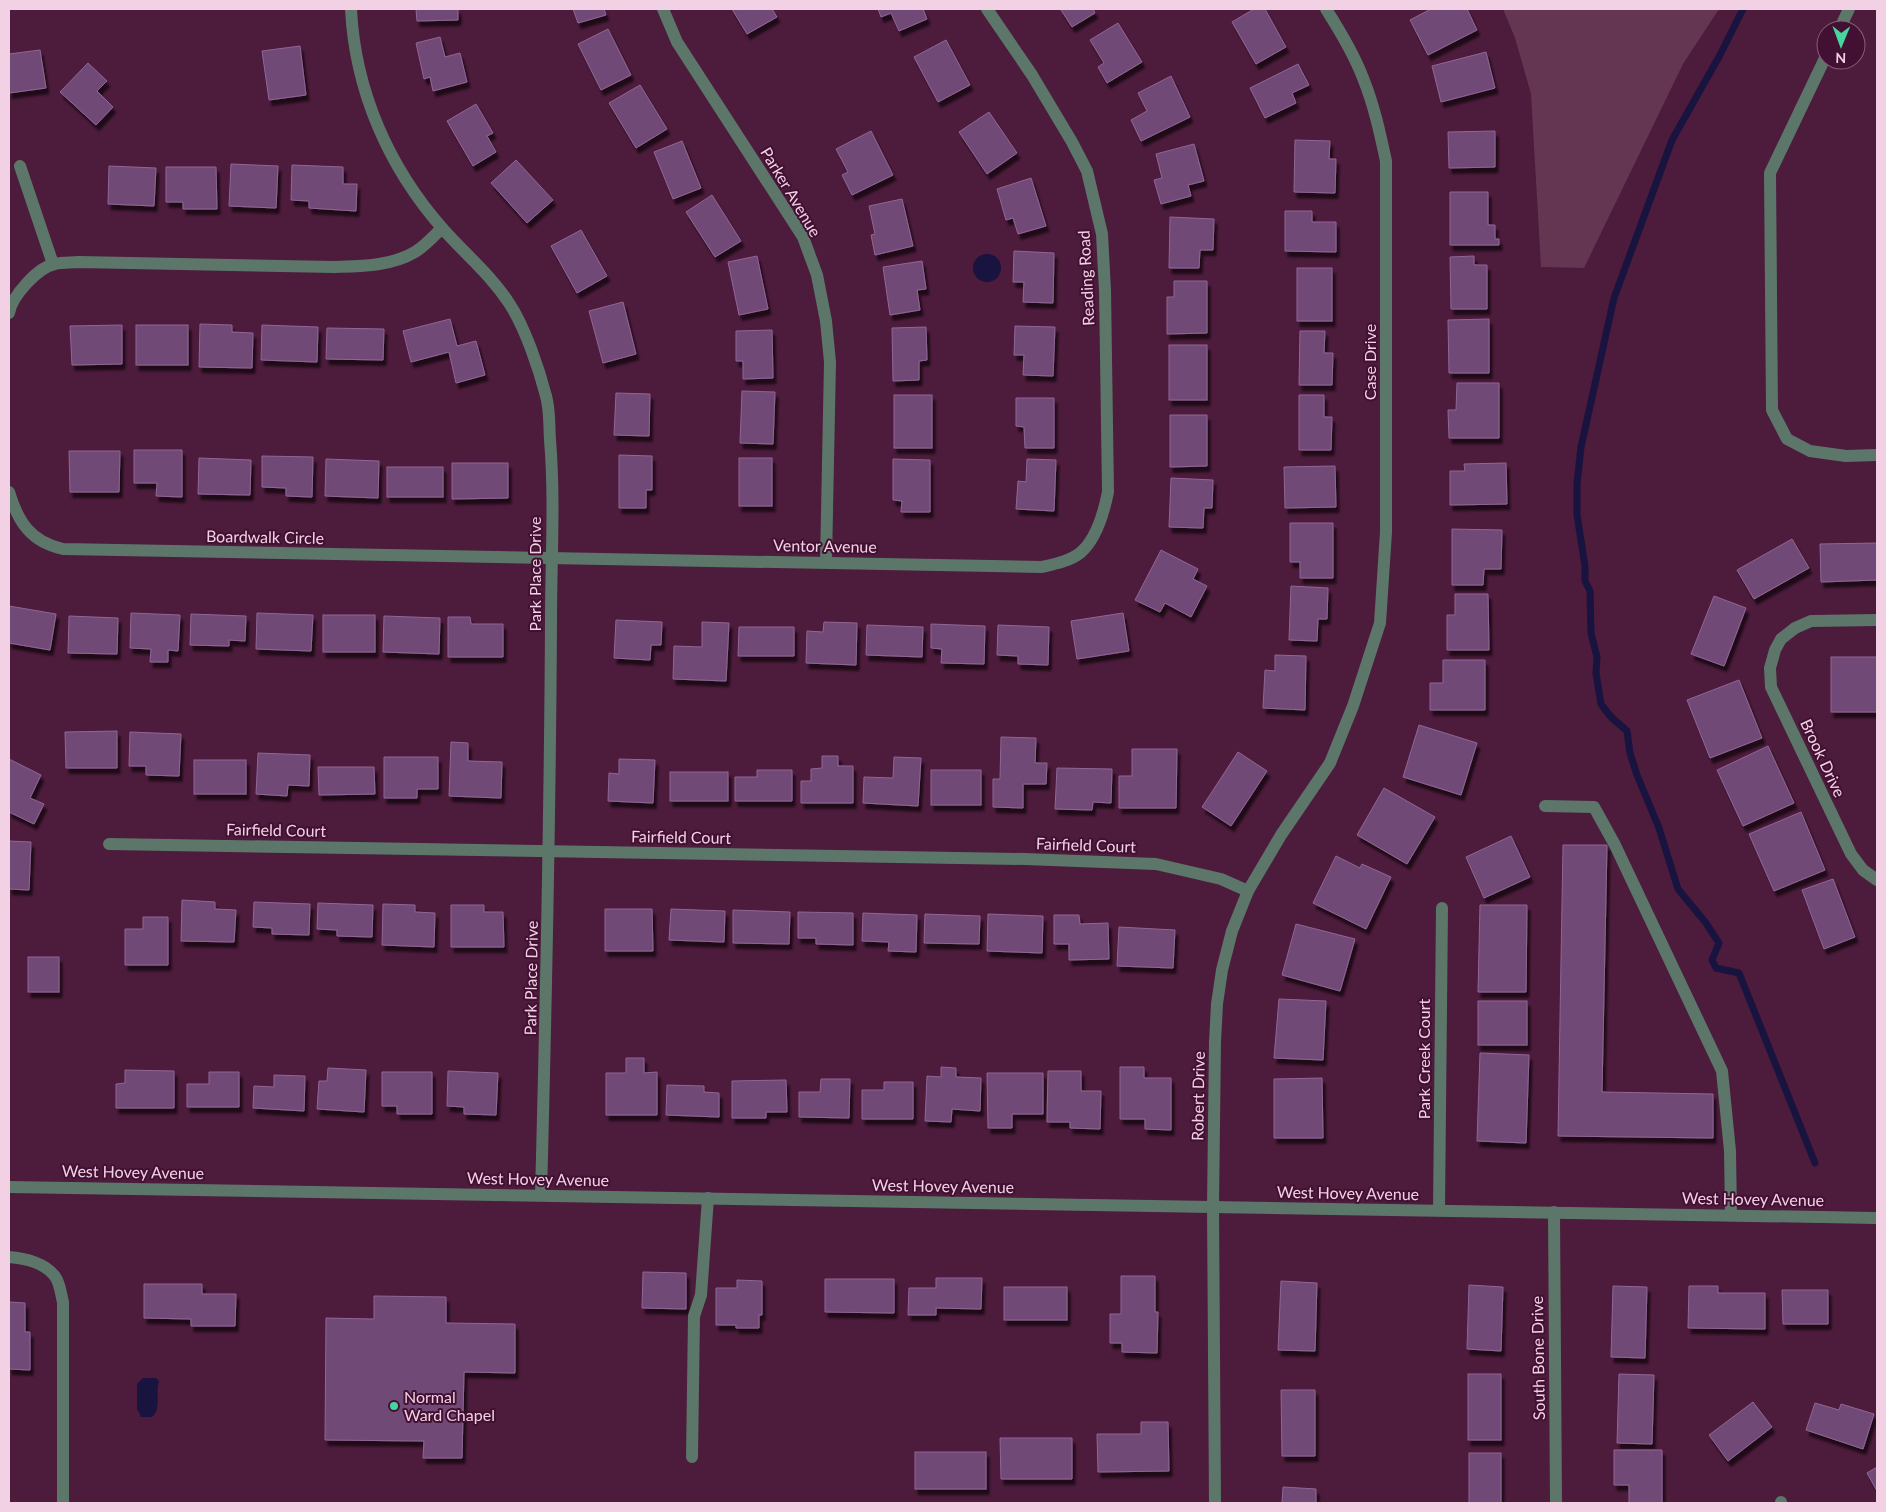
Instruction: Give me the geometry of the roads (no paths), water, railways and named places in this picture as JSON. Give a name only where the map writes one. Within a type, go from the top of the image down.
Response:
[{"type":"street","name":"Park Place Drive","points":[[351,9],[355,48],[367,100],[380,134],[410,184],[442,228],[486,272],[512,306],[534,356],[548,400],[552,465],[550,851],[541,1196]]},
{"type":"street","name":"Parker Avenue","points":[[663,9],[677,42],[803,238],[816,275],[826,321],[830,362],[826,562]]},
{"type":"street","name":"Reading Road","points":[[988,9],[1032,75],[1087,171],[1102,234],[1105,290],[1108,492],[1104,514],[1090,542]]},
{"type":"street","name":"Case Drive","points":[[1326,9],[1346,42],[1363,77],[1377,119],[1386,161],[1386,512],[1383,587],[1380,623],[1347,722]]},
{"type":"street","points":[[1819,70],[1770,173],[1772,410],[1787,439],[1810,451],[1846,456],[1877,455]]},
{"type":"street","points":[[20,166],[53,264]]},
{"type":"street","points":[[9,313],[17,294],[32,278],[53,264],[79,262],[335,267],[374,265],[396,261],[417,251],[442,228]]},
{"type":"street","name":"Boardwalk Circle","points":[[9,492],[14,512],[23,525],[49,546],[63,549],[551,558]]},
{"type":"street","name":"Ventor Avenue","points":[[551,558],[1042,567],[1060,562],[1080,553],[1090,542]]},
{"type":"street","name":"Brook Drive","points":[[1877,620],[1811,621],[1795,628],[1781,640],[1775,650],[1770,668],[1771,688],[1850,854],[1863,870],[1877,880]]},
{"type":"street","name":"Robert Drive","points":[[1215,1503],[1213,1206],[1217,1004],[1222,970],[1232,930],[1248,891],[1281,836],[1330,762],[1347,722]]},
{"type":"street","points":[[1545,806],[1594,807],[1615,845],[1722,1071],[1730,1151],[1731,1215]]},
{"type":"street","name":"Fairfield Court","points":[[109,844],[1015,859],[1156,864],[1221,879],[1248,891]]},
{"type":"street","name":"Park Creek Court","points":[[1439,1210],[1442,908]]},
{"type":"street","name":"West Hovey Avenue","points":[[9,1186],[1877,1218]]},
{"type":"street","points":[[692,1457],[694,1316],[701,1295],[708,1198]]},
{"type":"street","name":"South Bone Drive","points":[[1554,1212],[1556,1503]]},
{"type":"street","points":[[9,1257],[22,1258],[42,1266],[56,1278],[63,1302],[63,1503]]},
{"type":"waterway","points":[[1743,9],[1720,55],[1672,140],[1614,298],[1581,447],[1577,484],[1577,515],[1585,566],[1585,581],[1590,591],[1591,633],[1597,657],[1596,673],[1601,704],[1611,717],[1627,731],[1630,753],[1637,775],[1659,828],[1678,889],[1706,923],[1719,943],[1712,960],[1716,968],[1739,973],[1815,1163]]},
{"type":"place","name":"Normal Ward Chapel","points":[[394,1406]]}]
